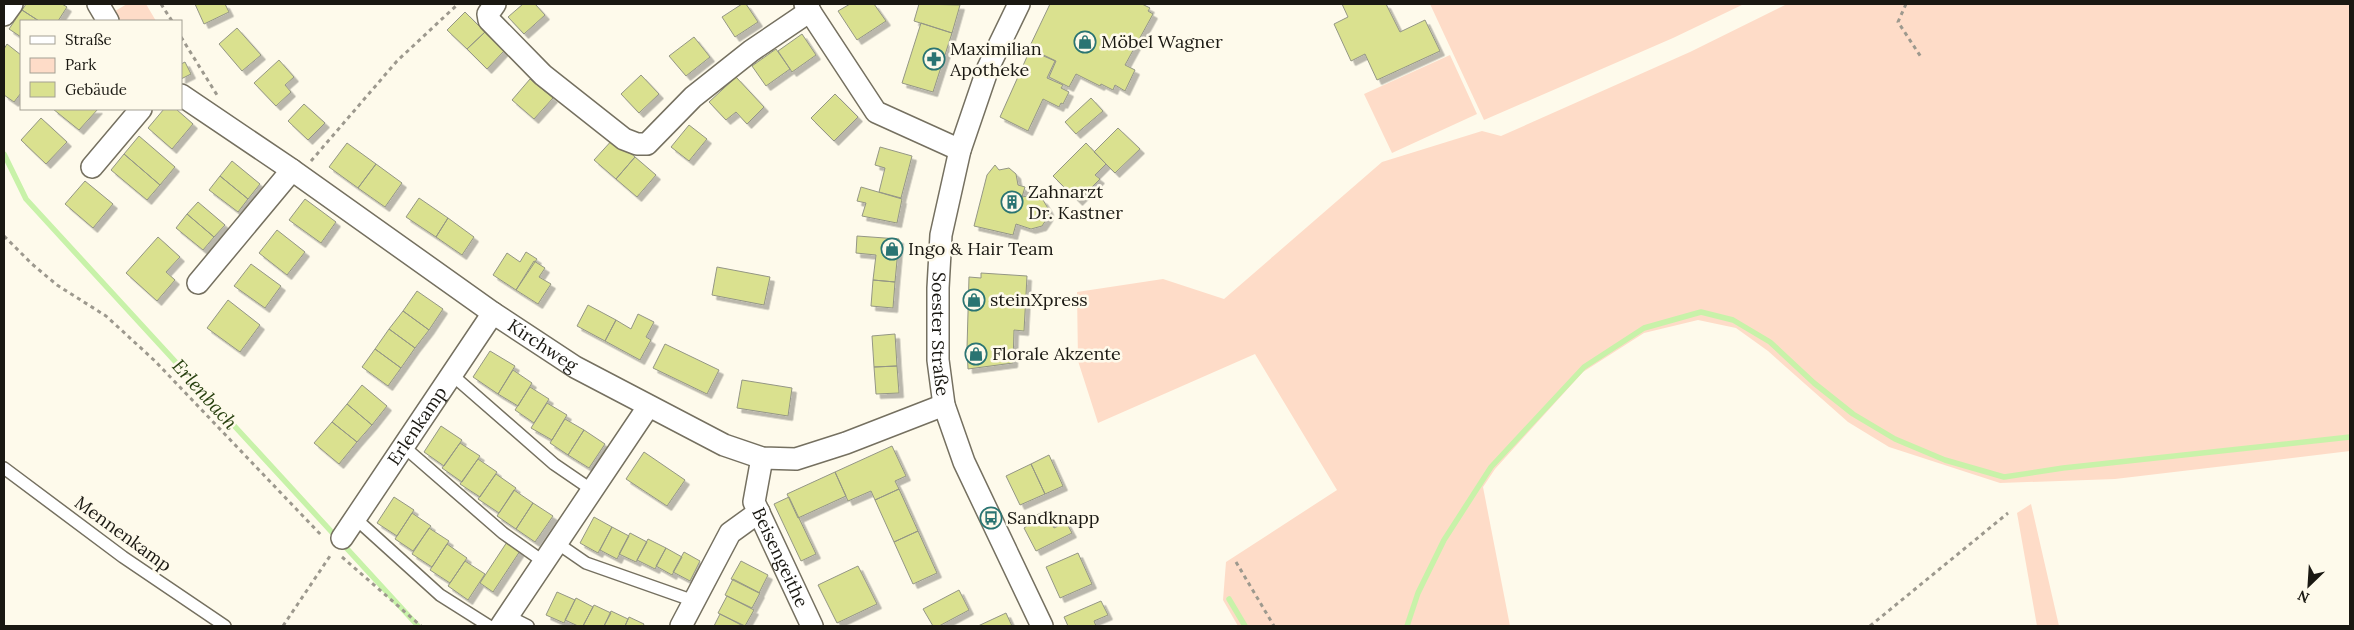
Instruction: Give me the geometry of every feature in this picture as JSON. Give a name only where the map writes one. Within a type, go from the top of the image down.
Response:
[{"type":"street","points":[[4,15],[12,4]]},
{"type":"street","points":[[98,4],[107,20]]},
{"type":"street","points":[[495,4],[488,14],[489,20],[543,75],[624,140],[637,144],[647,144],[693,97],[808,7],[876,112],[960,150]]},
{"type":"street","name":"Soester Straße","points":[[1019,4],[988,68],[960,150],[941,235],[938,288],[938,360],[944,405],[964,462],[1042,626]]},
{"type":"street","name":"Kirchweg","points":[[182,96],[296,172],[493,313],[575,367],[717,442],[762,458],[796,459],[846,443],[944,405]]},
{"type":"street","points":[[92,167],[140,110]]},
{"type":"street","points":[[198,283],[296,172]]},
{"type":"street","name":"Erlenkamp","points":[[337,546],[493,313]]},
{"type":"street","points":[[505,621],[648,407]]},
{"type":"street","name":"Beisengeithe","points":[[762,458],[754,502],[812,626]]},
{"type":"street","points":[[681,626],[730,533],[758,512]]},
{"type":"lane","points":[[451,374],[554,464],[592,490]]},
{"type":"lane","points":[[403,446],[503,533],[544,562]]},
{"type":"lane","name":"Mennenkamp","points":[[4,468],[123,557],[225,626]]},
{"type":"lane","points":[[356,519],[440,595],[489,626]]},
{"type":"lane","points":[[557,544],[586,563],[694,601]]},
{"type":"lane","points":[[505,621],[528,626]]},
{"type":"path","points":[[161,4],[171,20]]},
{"type":"path","points":[[296,172],[398,61],[458,4]]},
{"type":"path","points":[[1906,4],[1898,22],[1921,57]]},
{"type":"path","points":[[182,39],[220,99],[214,116]]},
{"type":"path","points":[[4,236],[51,280],[106,316],[155,361],[337,546],[421,626]]},
{"type":"path","points":[[1870,626],[2008,513]]},
{"type":"path","points":[[283,626],[330,556]]},
{"type":"path","points":[[1236,562],[1274,626]]},
{"type":"green space","points":[[127,4],[146,4],[155,20],[118,20],[115,11]]},
{"type":"green space","points":[[1430,4],[1744,4],[1673,38],[1484,120]]},
{"type":"green space","points":[[1787,4],[2350,4],[2350,451],[2115,479],[2000,483],[1889,447],[1848,422],[1768,351],[1736,328],[1698,320],[1644,333],[1583,372],[1495,469],[1483,487],[1510,626],[1238,626],[1223,600],[1226,562],[1337,490],[1255,354],[1098,423],[1078,361],[1077,292],[1163,279],[1224,299],[1382,162],[1482,131],[1501,136],[1690,52]]},
{"type":"green space","points":[[1450,55],[1477,114],[1392,153],[1364,94]]},
{"type":"green space","points":[[2031,504],[2059,626],[2037,626],[2017,513]]},
{"type":"building","points":[[26,4],[62,4],[67,7],[59,20],[37,20],[22,10]]},
{"type":"building","points":[[195,4],[225,4],[229,12],[204,24]]},
{"type":"building","points":[[523,4],[535,4],[545,15],[524,34],[508,17]]},
{"type":"building","points":[[742,4],[746,4],[758,22],[735,37],[722,17]]},
{"type":"building","points":[[850,4],[874,4],[886,21],[857,40],[838,11]]},
{"type":"building","points":[[919,4],[960,5],[952,33],[914,21]]},
{"type":"building","name":"Möbel Wagner","points":[[1050,4],[1142,4],[1150,8],[1148,11],[1153,14],[1125,65],[1135,70],[1125,91],[1115,85],[1113,90],[1101,84],[1100,86],[1076,74],[1069,87],[1049,77],[1056,61],[1029,48]]},
{"type":"building","points":[[1342,4],[1386,4],[1400,32],[1425,20],[1440,51],[1377,80],[1365,54],[1351,61],[1334,24],[1348,17]]},
{"type":"building","points":[[22,10],[37,20],[20,20],[20,36],[9,29]]},
{"type":"building","points":[[465,12],[485,32],[467,49],[447,30]]},
{"type":"building","points":[[921,23],[952,33],[933,92],[902,83]]},
{"type":"building","points":[[237,28],[261,55],[242,71],[219,44]]},
{"type":"building","points":[[485,32],[504,51],[487,69],[467,49]]},
{"type":"building","points":[[802,34],[816,55],[792,72],[778,51]]},
{"type":"building","points":[[694,37],[710,57],[686,76],[669,56]]},
{"type":"building","points":[[7,44],[20,54],[20,94],[14,102],[4,95],[4,49]]},
{"type":"building","points":[[776,49],[790,69],[766,86],[752,66]]},
{"type":"building","points":[[1030,50],[1055,61],[1047,78],[1063,85],[1061,88],[1069,92],[1063,104],[1061,103],[1059,107],[1043,99],[1028,131],[1000,117]]},
{"type":"building","points":[[279,60],[294,77],[285,85],[291,92],[276,106],[254,83]]},
{"type":"building","points":[[185,62],[191,74],[182,78],[182,64]]},
{"type":"building","points":[[641,75],[659,94],[639,113],[621,94]]},
{"type":"building","points":[[736,77],[764,107],[747,124],[736,112],[726,120],[709,102]]},
{"type":"building","points":[[530,79],[553,98],[534,119],[512,100]]},
{"type":"building","points":[[835,94],[858,117],[834,141],[811,118]]},
{"type":"building","points":[[1091,98],[1103,111],[1076,134],[1065,122]]},
{"type":"building","points":[[304,104],[325,123],[308,140],[288,121]]},
{"type":"building","points":[[54,110],[97,110],[79,130]]},
{"type":"building","points":[[163,110],[177,110],[193,124],[172,149],[148,128]]},
{"type":"building","points":[[41,118],[67,142],[46,164],[21,140]]},
{"type":"building","points":[[689,125],[707,139],[689,161],[671,147]]},
{"type":"building","points":[[1118,128],[1140,149],[1115,173],[1094,152]]},
{"type":"building","points":[[139,136],[175,167],[160,185],[124,154]]},
{"type":"building","points":[[614,138],[635,157],[616,179],[594,160]]},
{"type":"building","points":[[347,143],[376,164],[358,188],[329,167]]},
{"type":"building","points":[[1086,143],[1106,164],[1095,175],[1100,179],[1078,201],[1053,176]]},
{"type":"building","points":[[880,147],[912,156],[901,198],[879,192],[885,168],[875,165]]},
{"type":"building","points":[[124,154],[160,185],[147,200],[111,170]]},
{"type":"building","points":[[635,157],[656,175],[637,197],[616,179]]},
{"type":"building","points":[[232,161],[260,184],[248,199],[220,176]]},
{"type":"building","points":[[376,164],[402,183],[385,207],[358,188]]},
{"type":"building","name":"Zahnarzt Dr. Kastner","points":[[995,165],[999,170],[1009,168],[1016,174],[1018,185],[1025,187],[1022,197],[1033,195],[1043,200],[1049,210],[1048,217],[1042,226],[1031,229],[1016,224],[1013,235],[974,226],[987,175]]},
{"type":"building","points":[[220,176],[248,199],[238,212],[209,190]]},
{"type":"building","points":[[85,181],[113,204],[93,228],[65,204]]},
{"type":"building","points":[[861,187],[902,199],[897,223],[862,216],[866,203],[857,201]]},
{"type":"building","points":[[419,198],[448,218],[436,237],[406,217]]},
{"type":"building","points":[[305,199],[336,222],[321,243],[289,220]]},
{"type":"building","points":[[198,202],[225,225],[214,237],[187,214]]},
{"type":"building","points":[[187,214],[214,237],[203,250],[176,228]]},
{"type":"building","points":[[448,218],[474,237],[462,255],[436,237]]},
{"type":"building","points":[[277,230],[305,252],[287,275],[259,253]]},
{"type":"building","points":[[857,236],[899,239],[895,282],[873,280],[876,255],[856,253]]},
{"type":"building","points":[[158,237],[180,257],[166,272],[175,280],[157,301],[126,273]]},
{"type":"building","points":[[526,252],[537,259],[516,290],[493,275],[507,253],[520,262]]},
{"type":"building","points":[[534,261],[545,268],[539,277],[551,284],[538,304],[516,290]]},
{"type":"building","points":[[251,264],[281,286],[265,308],[234,286]]},
{"type":"building","points":[[717,267],[770,277],[764,305],[712,295]]},
{"type":"building","points":[[981,273],[1027,276],[1024,331],[1014,330],[1013,363],[968,369],[969,277],[981,278]]},
{"type":"building","points":[[873,280],[895,282],[893,308],[871,306]]},
{"type":"building","points":[[417,291],[443,309],[429,330],[403,311]]},
{"type":"building","points":[[228,300],[260,325],[240,352],[207,328]]},
{"type":"building","points":[[588,305],[616,320],[605,341],[577,326]]},
{"type":"building","points":[[403,311],[429,330],[415,348],[389,329]]},
{"type":"building","points":[[638,314],[654,322],[646,337],[651,340],[640,360],[605,341],[616,320],[631,329]]},
{"type":"building","points":[[389,329],[415,348],[401,368],[375,349]]},
{"type":"building","points":[[895,334],[897,366],[874,367],[872,336]]},
{"type":"building","points":[[665,344],[719,370],[707,394],[653,368]]},
{"type":"building","points":[[375,349],[401,368],[388,386],[362,367]]},
{"type":"building","points":[[490,351],[515,366],[498,394],[473,377]]},
{"type":"building","points":[[897,366],[899,393],[876,394],[874,367]]},
{"type":"building","points":[[513,370],[532,383],[518,406],[498,394]]},
{"type":"building","points":[[742,380],[792,388],[788,416],[737,408]]},
{"type":"building","points":[[362,385],[387,406],[372,425],[347,404]]},
{"type":"building","points":[[530,387],[549,399],[534,423],[515,410]]},
{"type":"building","points":[[547,403],[567,415],[552,440],[531,428]]},
{"type":"building","points":[[347,404],[372,425],[357,442],[332,422]]},
{"type":"building","points":[[565,419],[584,430],[568,455],[550,443]]},
{"type":"building","points":[[332,422],[357,442],[339,464],[314,443]]},
{"type":"building","points":[[441,426],[462,440],[444,466],[424,452]]},
{"type":"building","points":[[584,430],[605,444],[589,468],[568,455]]},
{"type":"building","points":[[460,443],[480,456],[462,482],[442,468]]},
{"type":"building","points":[[892,446],[906,476],[895,481],[899,489],[875,500],[871,491],[848,501],[835,472]]},
{"type":"building","points":[[644,452],[685,480],[667,506],[626,479]]},
{"type":"building","points":[[1049,455],[1063,486],[1045,494],[1031,464]]},
{"type":"building","points":[[478,459],[497,472],[480,497],[460,484]]},
{"type":"building","points":[[1031,464],[1045,494],[1020,505],[1006,476]]},
{"type":"building","points":[[835,472],[846,496],[798,518],[787,494]]},
{"type":"building","points":[[496,474],[516,488],[499,513],[478,499]]},
{"type":"building","points":[[899,489],[918,531],[894,542],[875,500]]},
{"type":"building","points":[[514,490],[533,503],[516,529],[497,516]]},
{"type":"building","points":[[394,497],[414,510],[397,536],[377,523]]},
{"type":"building","points":[[789,497],[816,554],[801,561],[774,504]]},
{"type":"building","points":[[533,503],[553,516],[535,542],[516,529]]},
{"type":"building","points":[[412,513],[431,526],[413,551],[395,539]]},
{"type":"building","points":[[1041,513],[1044,519],[1048,517],[1054,528],[1066,522],[1072,533],[1036,551],[1024,528],[1027,526],[1024,521]]},
{"type":"building","points":[[594,517],[612,527],[598,553],[580,543]]},
{"type":"building","points":[[612,527],[629,536],[617,559],[600,550]]},
{"type":"building","points":[[429,528],[449,541],[432,567],[412,554]]},
{"type":"building","points":[[918,531],[937,573],[913,584],[894,542]]},
{"type":"building","points":[[630,533],[647,542],[636,562],[619,554]]},
{"type":"building","points":[[648,539],[666,548],[655,569],[637,560]]},
{"type":"building","points":[[507,542],[520,551],[493,592],[480,583]]},
{"type":"building","points":[[447,544],[467,558],[450,583],[430,570]]},
{"type":"building","points":[[666,548],[682,557],[672,575],[656,566]]},
{"type":"building","points":[[684,552],[700,561],[690,581],[673,572]]},
{"type":"building","points":[[1078,553],[1092,584],[1060,598],[1046,567]]},
{"type":"building","points":[[465,561],[485,574],[468,600],[448,586]]},
{"type":"building","points":[[741,561],[768,575],[759,593],[731,579]]},
{"type":"building","points":[[858,566],[877,604],[837,623],[818,585]]},
{"type":"building","points":[[733,579],[760,593],[752,608],[725,595]]},
{"type":"building","points":[[959,590],[969,610],[939,626],[933,626],[923,609]]},
{"type":"building","points":[[557,592],[575,600],[564,623],[546,615]]},
{"type":"building","points":[[727,596],[754,610],[745,626],[718,613]]},
{"type":"building","points":[[576,598],[593,607],[583,626],[578,626],[565,620]]},
{"type":"building","points":[[1101,601],[1108,615],[1094,621],[1096,626],[1068,626],[1064,617]]},
{"type":"building","points":[[594,605],[611,613],[604,626],[583,626]]},
{"type":"building","points":[[611,611],[628,619],[625,626],[604,626]]},
{"type":"building","points":[[1006,613],[1012,626],[978,626]]},
{"type":"building","points":[[720,614],[743,626],[714,626]]},
{"type":"building","points":[[629,617],[644,624],[643,626],[625,626]]},
{"type":"waterway","name":"Erlenbach","points":[[4,154],[26,199],[418,626]]},
{"type":"waterway","points":[[1407,626],[1418,593],[1444,540],[1491,467],[1584,367],[1644,328],[1701,312],[1733,320],[1770,342],[1814,383],[1853,414],[1895,439],[1945,460],[2004,477],[2063,468],[2350,437]]},
{"type":"waterway","points":[[1229,599],[1245,626]]},
{"type":"place","name":"Möbel Wagner","points":[[1085,42]]},
{"type":"place","name":"Maximilian Apotheke","points":[[934,59]]},
{"type":"place","name":"Zahnarzt Dr. Kastner","points":[[1012,202]]},
{"type":"place","name":"Ingo & Hair Team","points":[[892,249]]},
{"type":"place","name":"steinXpress","points":[[974,300]]},
{"type":"place","name":"Florale Akzente","points":[[976,354]]},
{"type":"place","name":"Sandknapp","points":[[991,518]]}]
